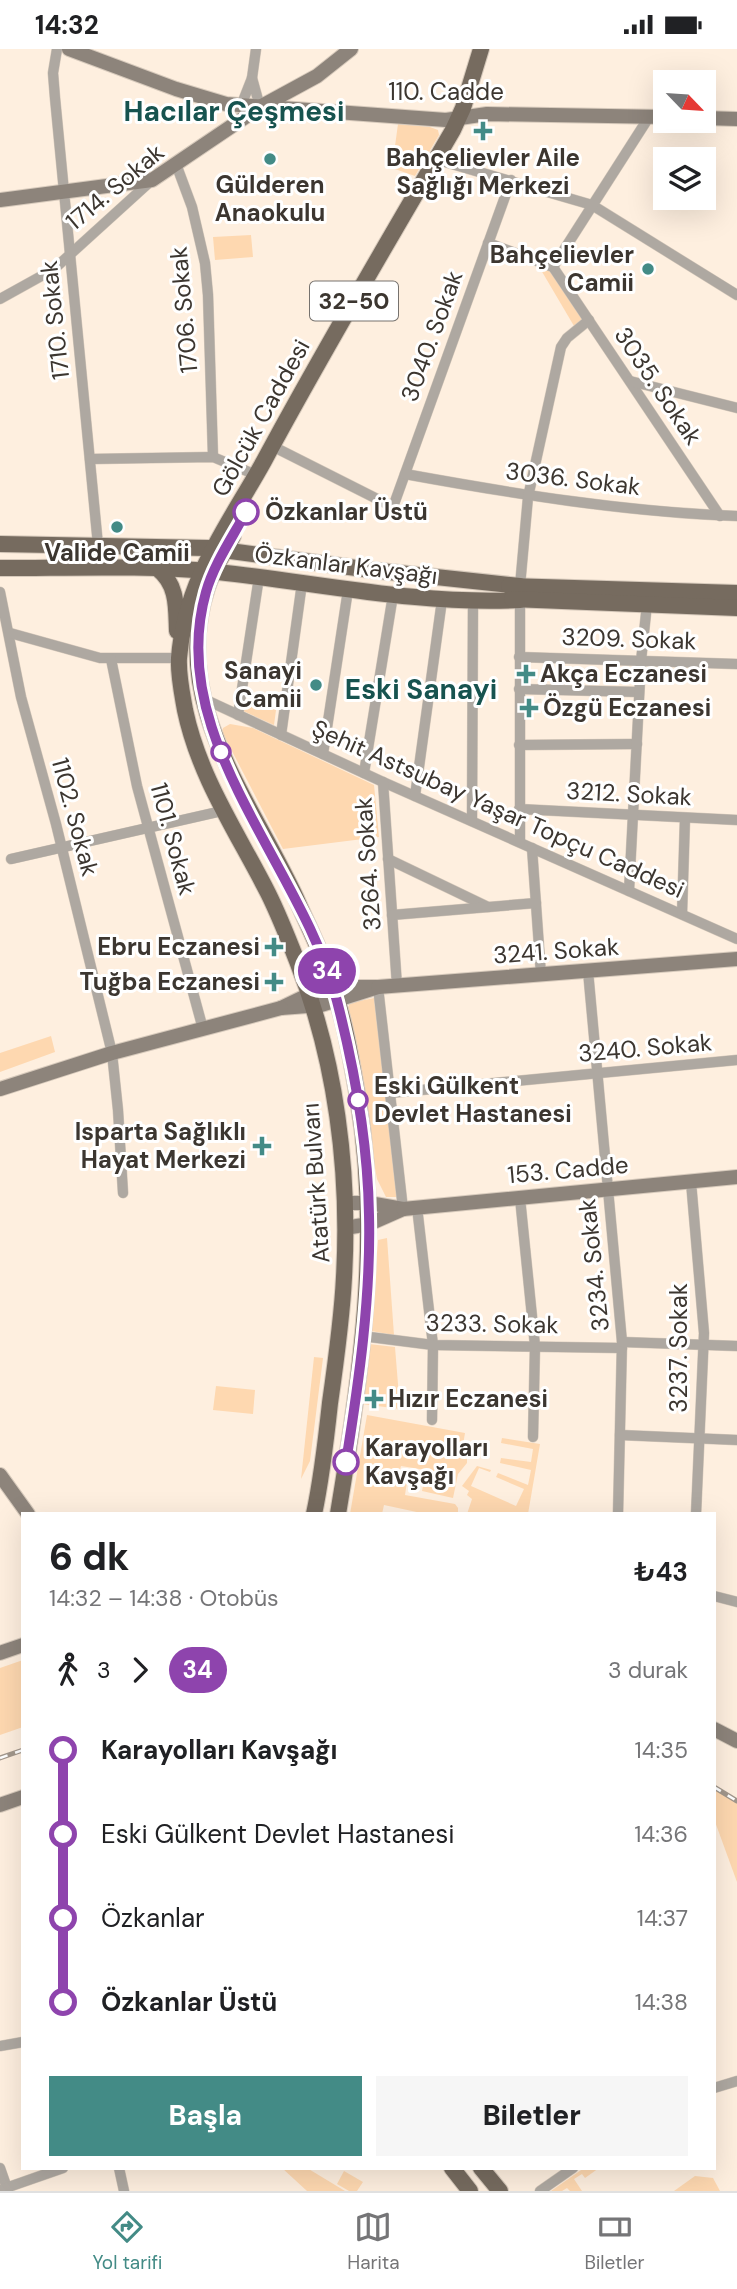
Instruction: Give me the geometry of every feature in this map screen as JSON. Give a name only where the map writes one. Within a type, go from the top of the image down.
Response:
[{"type":"main road","name":"Gölcük Caddesi","points":[[220,549],[256,475],[313,371],[464,117],[481,49]]},
{"type":"main road","name":"Gölcük Caddesi","points":[[220,549],[280,450],[445,162],[491,49]]},
{"type":"main road","name":"Özkanlar Kavşağı","points":[[0,544],[220,549],[520,593]]},
{"type":"main road","name":"Atatürk Bulvarı","points":[[220,549],[187,611],[179,658],[181,691],[191,739],[199,761],[222,811],[271,900],[312,1000],[336,1105],[341,1144],[345,1203],[344,1277],[338,1343],[314,1512]]},
{"type":"main road","points":[[0,552],[154,561],[173,589],[179,658]]},
{"type":"main road","points":[[0,560],[154,561]]},
{"type":"main road","name":"Özkanlar Kavşağı","points":[[0,568],[154,561],[208,571],[266,570],[302,583],[442,600],[473,602],[520,593]]},
{"type":"main road","points":[[266,570],[382,586],[737,608]]},
{"type":"main road","name":"Atatürk Bulvarı","points":[[208,571],[199,630],[198,661],[204,699],[224,759],[295,895],[335,994],[358,1101],[369,1203],[369,1257],[349,1445],[338,1512]]},
{"type":"main road","points":[[520,593],[737,593]]},
{"type":"main road","points":[[452,2170],[460,2191]]},
{"type":"main road","points":[[453,2170],[470,2191]]},
{"type":"main road","points":[[472,2170],[486,2191]]},
{"type":"main road","points":[[483,2170],[500,2191]]},
{"type":"street","name":"1710. Sokak","points":[[57,49],[53,73],[98,545]]},
{"type":"street","name":"110. Cadde","points":[[69,49],[176,89],[241,106],[446,120],[487,114],[653,117]]},
{"type":"street","points":[[241,106],[252,78],[256,49]]},
{"type":"street","name":"1714. Sokak","points":[[0,299],[43,277],[152,180],[260,107],[317,76],[351,49]]},
{"type":"street","points":[[252,78],[260,107]]},
{"type":"street","points":[[223,132],[227,118],[226,104]]},
{"type":"street","points":[[488,243],[553,267],[649,117]]},
{"type":"street","points":[[716,118],[737,119]]},
{"type":"street","points":[[445,162],[592,205],[737,295]]},
{"type":"street","name":"1706. Sokak","points":[[176,164],[192,207],[205,263],[213,457]]},
{"type":"street","points":[[0,200],[152,180]]},
{"type":"street","name":"3040. Sokak","points":[[280,450],[393,507],[511,180]]},
{"type":"street","name":"3035. Sokak","points":[[553,267],[720,516]]},
{"type":"street","points":[[520,842],[520,593],[528,497],[561,347],[567,338],[589,320]]},
{"type":"street","points":[[630,381],[737,408]]},
{"type":"street","points":[[90,459],[213,457],[256,475]]},
{"type":"street","name":"3036. Sokak","points":[[405,474],[528,497],[685,515],[737,516]]},
{"type":"street","points":[[238,715],[266,570]]},
{"type":"street","points":[[281,735],[302,583]]},
{"type":"street","points":[[323,754],[348,590]]},
{"type":"street","name":"1102. Sokak","points":[[0,592],[24,708],[62,848],[112,1053],[123,1193]]},
{"type":"street","points":[[364,773],[393,595]]},
{"type":"street","points":[[415,796],[442,600]]},
{"type":"street","points":[[472,821],[473,602]]},
{"type":"street","points":[[629,891],[646,604]]},
{"type":"street","points":[[10,633],[88,656],[110,659],[179,658]]},
{"type":"street","name":"3209. Sokak","points":[[519,657],[737,664]]},
{"type":"street","name":"1101. Sokak","points":[[110,659],[148,828],[203,1029]]},
{"type":"street","points":[[519,689],[639,692]]},
{"type":"street","name":"Şehit Astsubay Yaşar Topçu Caddesi","points":[[204,699],[383,782],[737,939]]},
{"type":"street","points":[[519,745],[637,744]]},
{"type":"street","name":"3264. Sokak","points":[[383,782],[397,986]]},
{"type":"street","name":"3212. Sokak","points":[[519,809],[737,820]]},
{"type":"street","points":[[11,859],[222,811]]},
{"type":"street","points":[[681,914],[685,818]]},
{"type":"street","points":[[532,848],[541,975]]},
{"type":"street","points":[[388,859],[488,907]]},
{"type":"street","points":[[392,915],[536,903]]},
{"type":"street","points":[[737,951],[737,959]]},
{"type":"street","name":"3241. Sokak","points":[[0,1090],[112,1053],[335,994],[378,987],[737,959]]},
{"type":"street","name":"3234. Sokak","points":[[587,971],[622,1345],[618,1512]]},
{"type":"street","points":[[378,987],[390,1093],[433,1345],[432,1420]]},
{"type":"street","name":"3240. Sokak","points":[[390,1093],[737,1060]]},
{"type":"street","name":"153. Cadde","points":[[410,1208],[737,1177]]},
{"type":"street","name":"3237. Sokak","points":[[691,1182],[704,1345],[696,1512]]},
{"type":"street","points":[[520,1198],[535,1346],[533,1437]]},
{"type":"street","points":[[345,1203],[410,1208]]},
{"type":"street","points":[[345,1228],[369,1224],[410,1208]]},
{"type":"street","name":"3233. Sokak","points":[[362,1336],[433,1345],[737,1346]]},
{"type":"street","points":[[620,1435],[737,1440]]},
{"type":"street","points":[[0,1475],[27,1512]]},
{"type":"street","points":[[716,1597],[737,1602]]},
{"type":"street","points":[[0,1653],[21,1645]]},
{"type":"street","points":[[716,1724],[737,1731]]},
{"type":"street","points":[[716,1730],[737,1741]]},
{"type":"street","points":[[0,1805],[21,1798]]},
{"type":"street","points":[[0,2046],[21,2042]]},
{"type":"street","points":[[716,2087],[737,2081]]},
{"type":"street","points":[[0,2168],[5,2190],[58,2170]]},
{"type":"street","points":[[119,2170],[124,2191]]},
{"type":"street","points":[[540,2191],[570,2170]]},
{"type":"shaded area","points":[[398,124],[438,130],[439,135],[415,176],[392,168]]},
{"type":"shaded area","points":[[251,235],[253,257],[215,260],[213,237]]},
{"type":"shaded area","points":[[541,270],[551,271],[582,316],[582,320],[574,326]]},
{"type":"shaded area","points":[[261,692],[278,695],[274,725],[241,710],[243,699],[259,701]]},
{"type":"shaded area","points":[[230,724],[253,728],[374,785],[379,837],[283,849],[222,732],[223,728]]},
{"type":"shaded area","points":[[374,998],[398,1197],[386,1197],[377,1179],[346,1012],[350,1003]]},
{"type":"shaded area","points":[[51,1036],[55,1052],[0,1072],[0,1053]]},
{"type":"shaded area","points":[[387,1238],[394,1335],[371,1331],[378,1240]]},
{"type":"shaded area","points":[[369,1344],[395,1347],[400,1409],[362,1404]]},
{"type":"shaded area","points":[[314,1357],[323,1358],[310,1461],[301,1479]]},
{"type":"shaded area","points":[[216,1386],[255,1390],[253,1414],[213,1410]]},
{"type":"shaded area","points":[[367,1415],[465,1433],[463,1445],[467,1446],[467,1463],[458,1474],[453,1498],[422,1491],[426,1470],[401,1466],[399,1473],[408,1475],[405,1495],[455,1504],[458,1512],[417,1512],[384,1505],[382,1512],[350,1512]]},
{"type":"shaded area","points":[[502,1438],[540,1444],[528,1512],[468,1512],[472,1499],[467,1495],[469,1491],[462,1486],[477,1466],[491,1470],[490,1472],[479,1468],[471,1486],[516,1506],[524,1489],[496,1477],[498,1473],[528,1485],[531,1470],[500,1463],[501,1458],[531,1462],[533,1449],[501,1443]]},
{"type":"shaded area","points":[[21,1661],[21,1728],[0,1735],[0,1668]]},
{"type":"shaded area","points":[[716,1788],[737,1801],[737,1882],[716,1824]]},
{"type":"shaded area","points":[[284,2170],[310,2170],[345,2191],[307,2191]]},
{"type":"shaded area","points":[[581,2170],[596,2170],[585,2178],[582,2174],[574,2179],[582,2191],[570,2191],[567,2188],[551,2191]]},
{"type":"shaded area","points":[[344,2171],[363,2182],[357,2191],[349,2191],[337,2184]]},
{"type":"shaded area","points":[[695,2176],[713,2178],[720,2191],[674,2191]]},
{"type":"railway","points":[[0,1758],[21,1751]]},
{"type":"railway","points":[[716,1788],[737,1801]]},
{"type":"bus line","name":"34","points":[[246,512],[206,590],[199,630],[199,673],[208,713],[224,759],[295,895],[329,975],[355,1083],[368,1178],[369,1257],[362,1339],[346,1462]]},
{"type":"place","name":"Bahçelievler Aile Sağlığı Merkezi","points":[[483,131]]},
{"type":"place","name":"Gülderen Anaokulu","points":[[270,159]]},
{"type":"place","name":"Bahçelievler Camii","points":[[648,269]]},
{"type":"place","name":"Özkanlar Üstü","points":[[246,512]]},
{"type":"place","name":"Valide Camii","points":[[117,527]]},
{"type":"place","name":"Akça Eczanesi","points":[[526,674]]},
{"type":"place","name":"Sanayi Camii","points":[[316,685]]},
{"type":"place","name":"Özgü Eczanesi","points":[[529,708]]},
{"type":"place","name":"Ebru Eczanesi","points":[[274,947]]},
{"type":"place","name":"Tuğba Eczanesi","points":[[274,982]]},
{"type":"place","name":"Eski Gülkent Devlet Hastanesi","points":[[358,1100]]},
{"type":"place","name":"Isparta Sağlıklı Hayat Merkezi","points":[[262,1146]]},
{"type":"place","name":"Hızır Eczanesi","points":[[374,1399]]},
{"type":"place","name":"Karayolları Kavşağı","points":[[346,1462]]},
{"type":"district","name":"Hacılar Çeşmesi","points":[[234,111]]},
{"type":"district","name":"Eski Sanayi","points":[[421,689]]}]
